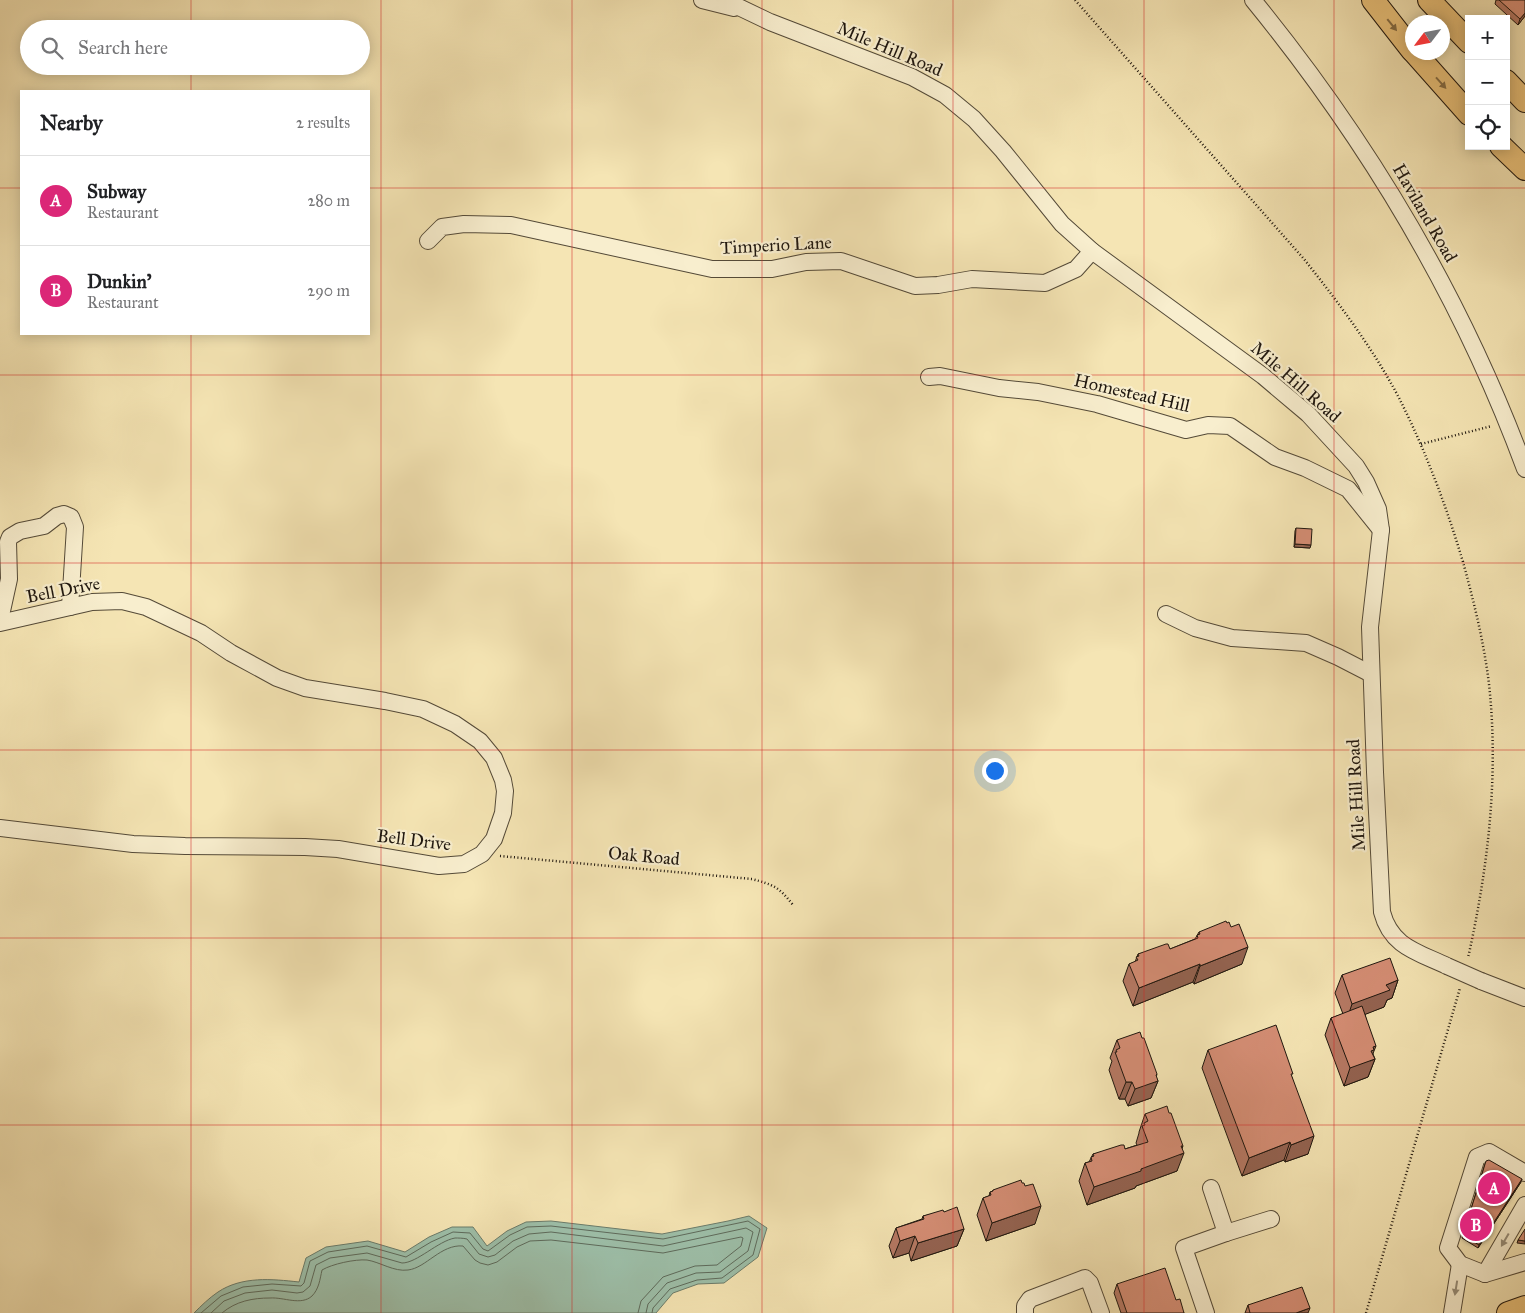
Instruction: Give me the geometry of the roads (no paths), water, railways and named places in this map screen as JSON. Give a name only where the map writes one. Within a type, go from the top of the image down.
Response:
[{"type":"highway","points":[[1373,0],[1405,41]]},
{"type":"highway","points":[[1429,0],[1465,38]]},
{"type":"highway","points":[[1421,60],[1465,110]]},
{"type":"highway","points":[[1510,85],[1525,101]]},
{"type":"highway","points":[[1505,150],[1525,169]]},
{"type":"highway","points":[[1508,1313],[1525,1307]]},
{"type":"street","points":[[702,0],[748,12]]},
{"type":"street","name":"Mile Hill Road","points":[[724,0],[804,35],[894,69],[929,86],[967,112],[990,135],[1062,224],[1092,251],[1263,376],[1308,414],[1356,466],[1378,508],[1381,530],[1370,627],[1382,912],[1387,928],[1398,942],[1481,981],[1525,998]]},
{"type":"street","name":"Haviland Road","points":[[1252,0],[1290,46],[1332,103],[1392,194],[1451,299],[1475,348],[1525,469]]},
{"type":"street","name":"Timperio Lane","points":[[428,240],[442,227],[464,224],[512,225],[712,269],[772,270],[806,262],[841,261],[915,286],[938,285],[972,279],[1045,283],[1076,269],[1092,251]]},
{"type":"street","name":"Homestead Hill","points":[[929,377],[940,376],[1097,404],[1186,430],[1208,425],[1230,426],[1275,457],[1305,468],[1348,489],[1381,530]]},
{"type":"street","points":[[0,622],[9,580],[8,542],[10,537],[20,531],[44,526],[57,516],[64,514],[71,517],[76,527],[70,607]]},
{"type":"street","name":"Bell Drive","points":[[0,622],[92,602],[122,600],[146,607],[200,633],[231,653],[277,678],[305,688],[423,709],[455,724],[480,741],[494,758],[504,780],[505,791],[503,813],[494,839],[482,854],[464,864],[439,866],[338,849],[133,844],[0,828]]},
{"type":"street","points":[[1166,614],[1195,628],[1232,638],[1306,643],[1371,674]]},
{"type":"street","points":[[1525,1173],[1489,1152],[1477,1156],[1448,1248],[1460,1264],[1485,1274],[1525,1262]]},
{"type":"street","points":[[1211,1188],[1226,1233]]},
{"type":"street","points":[[1485,1274],[1525,1205]]},
{"type":"street","points":[[1206,1313],[1184,1248],[1271,1219]]},
{"type":"street","points":[[1452,1313],[1460,1264]]},
{"type":"street","points":[[1025,1313],[1025,1306],[1030,1299],[1085,1278],[1090,1283],[1101,1313]]},
{"type":"street","points":[[1035,1313],[1036,1308],[1044,1301],[1068,1293],[1084,1292],[1095,1297]]},
{"type":"water","points":[[749,1216],[767,1228],[758,1257],[724,1283],[698,1284],[673,1293],[656,1313],[194,1313],[218,1292],[237,1283],[257,1280],[299,1282],[306,1258],[326,1247],[368,1241],[405,1252],[429,1237],[452,1227],[473,1227],[487,1246],[507,1231],[526,1222],[551,1221],[662,1234]]},
{"type":"place","name":"Subway","points":[[1494,1188]]},
{"type":"place","name":"Dunkin'","points":[[1476,1225]]}]
